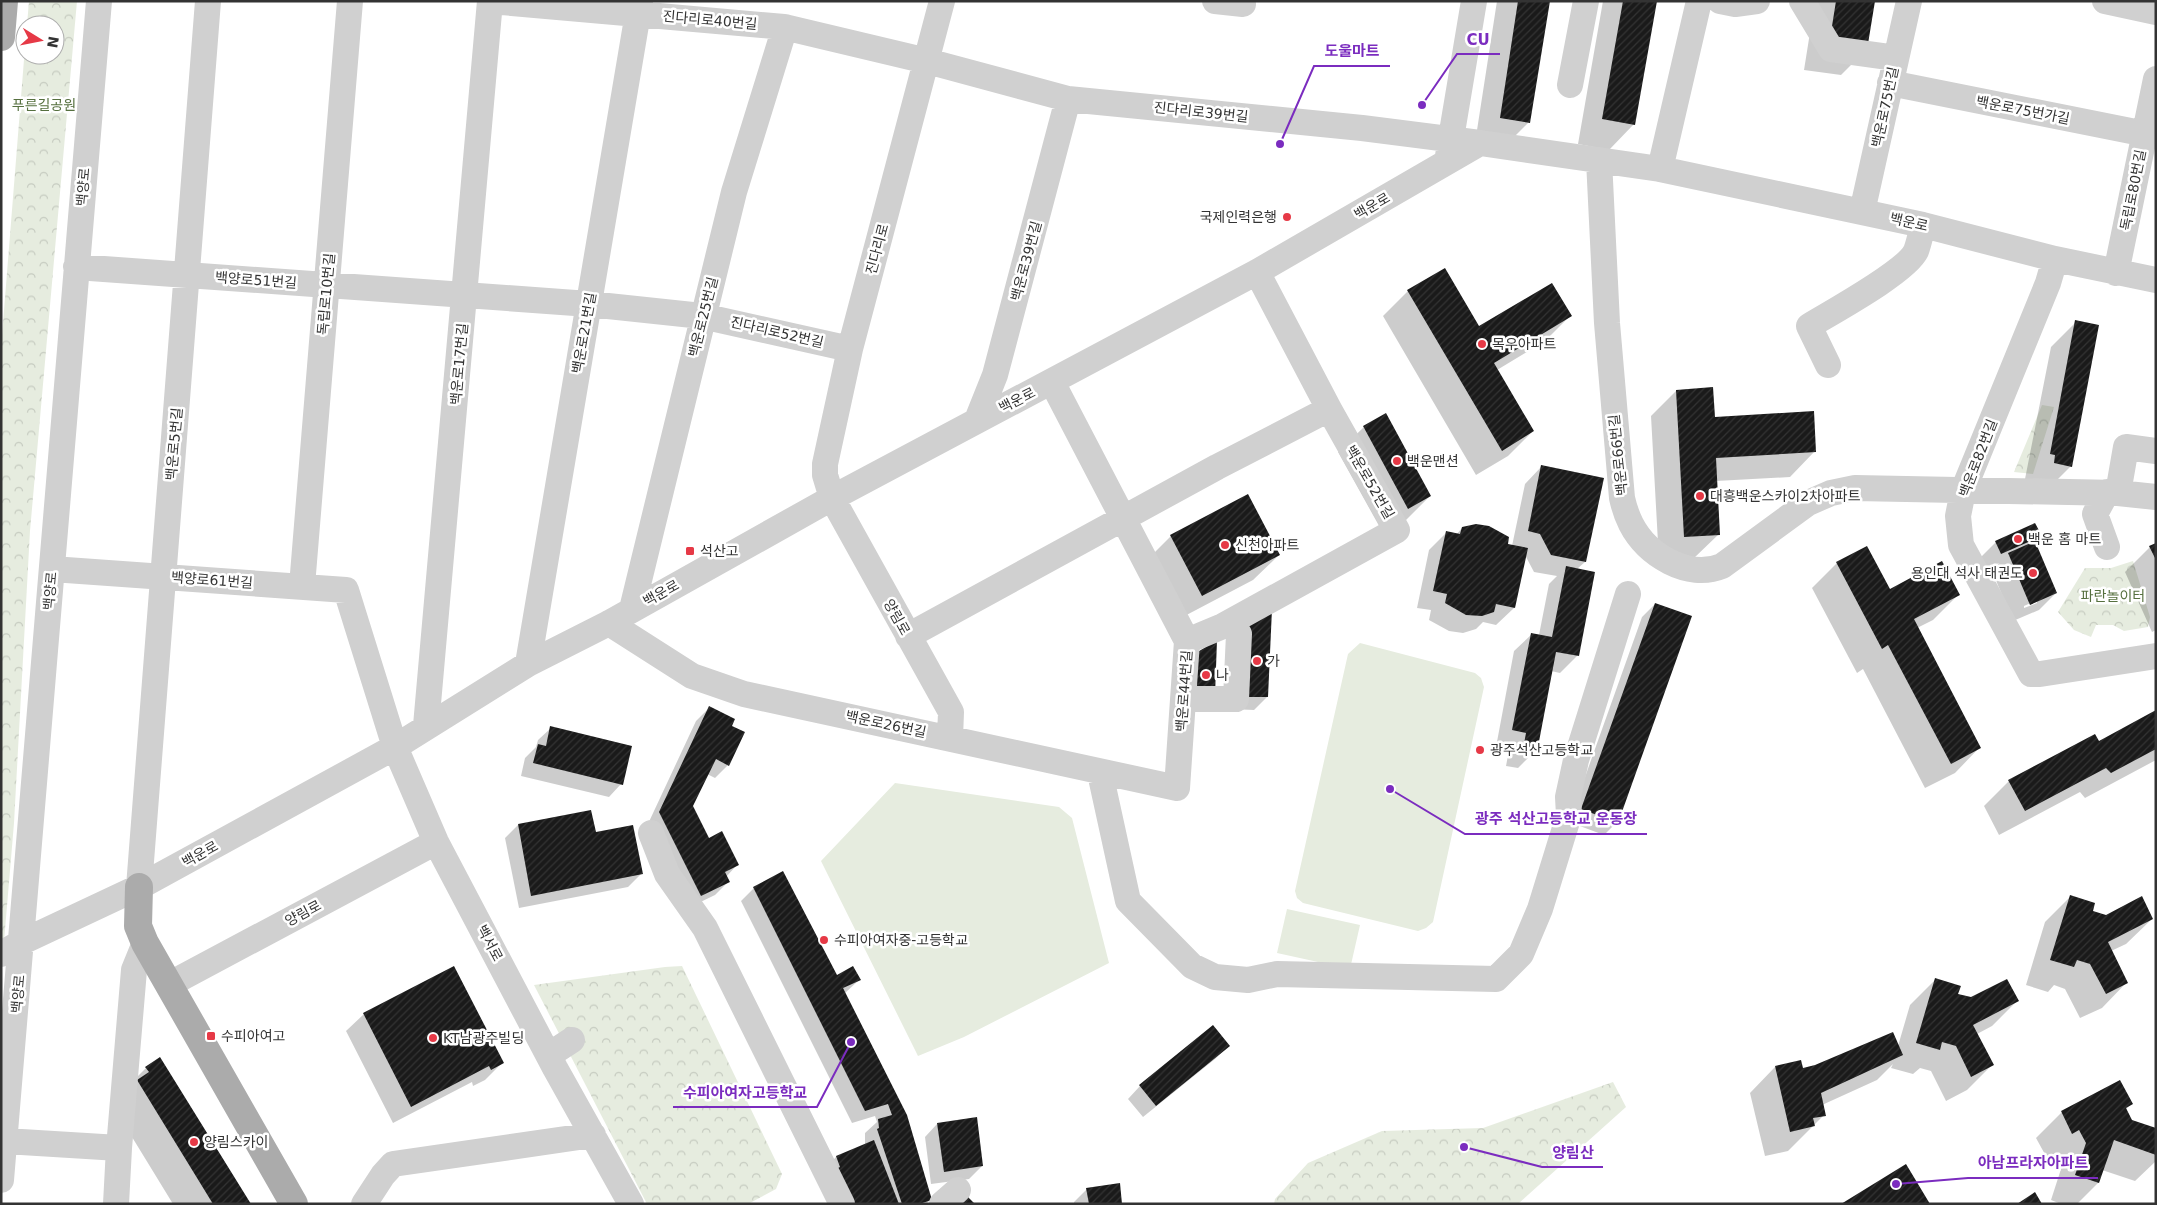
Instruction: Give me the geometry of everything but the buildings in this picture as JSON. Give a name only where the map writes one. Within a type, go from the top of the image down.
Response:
[{"type":"main road","points":[[1,37],[4,1]]},
{"type":"main road","points":[[139,887],[138,926],[145,943],[294,1204]]},
{"type":"street","name":"백양로","points":[[1,1180],[5,1141],[8,944],[52,569],[99,1]]},
{"type":"street","name":"백운로5번길","points":[[139,887],[208,1]]},
{"type":"street","name":"독립로10번길","points":[[302,586],[350,1]]},
{"type":"street","name":"진다리로40번길","points":[[490,1],[639,8],[785,27],[926,61]]},
{"type":"street","name":"백운로17번길","points":[[426,726],[490,1]]},
{"type":"street","name":"진다리로","points":[[832,498],[825,475],[825,464],[850,349],[942,1]]},
{"type":"street","points":[[1216,1],[1242,4]]},
{"type":"street","points":[[1446,164],[1474,1]]},
{"type":"street","points":[[1570,85],[1586,1]]},
{"type":"street","points":[[1660,169],[1699,1]]},
{"type":"street","points":[[1720,1],[1735,4],[1757,1]]},
{"type":"street","name":"백운로75번가길","points":[[1802,1],[1831,49],[1893,71],[2150,135]]},
{"type":"street","name":"백운로75번길","points":[[1862,212],[1909,1]]},
{"type":"street","points":[[2105,1],[2156,12]]},
{"type":"street","name":"백운로21번길","points":[[528,664],[639,8]]},
{"type":"street","name":"백운로25번길","points":[[632,609],[702,316],[734,192],[785,27]]},
{"type":"street","name":"진다리로39번길","points":[[926,61],[1068,99],[1480,142]]},
{"type":"street","name":"독립로80번길","points":[[2116,273],[2150,135],[2156,79]]},
{"type":"street","name":"백운로39번길","points":[[977,420],[996,375],[1068,99]]},
{"type":"street","name":"백운로","points":[[8,944],[139,887],[395,747],[528,664],[609,623],[832,498],[977,420],[1257,272],[1446,164],[1480,142],[1660,169],[1923,225],[2055,259],[2156,280]]},
{"type":"street","name":"백운로66번길","points":[[1599,160],[1607,323],[1622,498],[1631,524],[1646,544],[1666,559],[1683,568],[1702,571],[1712,570],[1722,566],[1808,503],[1831,493],[1855,488],[2112,493],[2156,498]]},
{"type":"street","points":[[1828,365],[1810,326],[1907,263],[1916,252],[1923,225]]},
{"type":"street","name":"백운로82번길","points":[[2055,259],[2048,283],[1963,491],[1958,516],[1961,544],[2031,674],[2156,656]]},
{"type":"street","name":"백양로51번길","points":[[76,267],[465,295]]},
{"type":"street","name":"백운로52번길","points":[[1187,641],[1223,626],[1398,530],[1329,409],[1257,272]]},
{"type":"street","name":"진다리로52번길","points":[[465,295],[589,304],[702,316],[850,349]]},
{"type":"street","name":"백운로44번길","points":[[1052,382],[1187,641],[1177,788]]},
{"type":"street","points":[[908,636],[1217,467],[1329,409]]},
{"type":"street","points":[[2107,547],[2095,514],[2112,493],[2126,446],[2155,449]]},
{"type":"street","name":"양림로","points":[[832,498],[951,712],[950,738]]},
{"type":"street","name":"백양로61번길","points":[[52,569],[346,590],[395,747]]},
{"type":"street","points":[[1100,773],[1128,901],[1192,966],[1215,977],[1248,980],[1277,974],[1496,979],[1521,954],[1540,909],[1569,815],[1568,797],[1576,760],[1628,594]]},
{"type":"street","name":"백운로26번길","points":[[609,623],[692,676],[744,694],[950,738],[1100,773],[1177,788]]},
{"type":"street","points":[[1183,699],[1236,699],[1239,634]]},
{"type":"street","name":"백서로","points":[[395,747],[436,842],[549,1055],[631,1204]]},
{"type":"street","points":[[651,833],[667,874],[704,928],[842,1204]]},
{"type":"street","name":"양림로","points":[[170,984],[436,842]]},
{"type":"street","points":[[116,1204],[134,970],[145,943]]},
{"type":"street","points":[[549,1055],[572,1040]]},
{"type":"street","points":[[364,1204],[383,1174],[393,1164],[593,1135]]},
{"type":"street","points":[[5,1141],[119,1148]]},
{"type":"green space","name":"푸른길공원","points":[[29,1],[77,1],[30,531],[14,823],[1,977],[1,348],[24,65],[65,65],[65,15],[28,15]]},
{"type":"green space","points":[[2042,405],[2054,407],[2033,474],[2014,472]]},
{"type":"green space","name":"파란놀이터","points":[[2133,561],[2150,617],[2148,627],[2124,631],[2113,625],[2096,625],[2091,637],[2074,630],[2058,612],[2085,568],[2111,568]]},
{"type":"green space","points":[[1360,643],[1475,673],[1481,678],[1484,687],[1433,922],[1426,928],[1418,931],[1303,903],[1297,898],[1295,891],[1348,654]]},
{"type":"green space","points":[[895,783],[1059,807],[1072,818],[1109,963],[964,1037],[918,1056],[821,861]]},
{"type":"green space","points":[[1287,909],[1360,925],[1350,969],[1277,953]]},
{"type":"green space","points":[[682,966],[782,1174],[776,1189],[748,1204],[647,1204],[534,985]]},
{"type":"green space","points":[[1613,1082],[1626,1107],[1518,1204],[1274,1204],[1275,1199],[1308,1163],[1382,1131],[1483,1128]]},
{"type":"place","name":"CU","points":[[1422,105]]},
{"type":"place","name":"도울마트","points":[[1280,144]]},
{"type":"place","name":"국제인력은행","points":[[1287,217]]},
{"type":"place","name":"목우아파트","points":[[1482,344]]},
{"type":"place","name":"백운맨션","points":[[1397,461]]},
{"type":"place","name":"대흥백운스카이2차아파트","points":[[1700,496]]},
{"type":"place","name":"백운 홈 마트","points":[[2018,539]]},
{"type":"place","name":"신천아파트","points":[[1225,545]]},
{"type":"place","name":"석산고","points":[[690,551]]},
{"type":"place","name":"용인대 석사 태권도","points":[[2033,573]]},
{"type":"place","name":"가","points":[[1257,661]]},
{"type":"place","name":"나","points":[[1206,675]]},
{"type":"place","name":"광주석산고등학교","points":[[1480,750]]},
{"type":"place","name":"광주 석산고등학교 운동장","points":[[1390,789]]},
{"type":"place","name":"수피아여자중-고등학교","points":[[824,940]]},
{"type":"place","name":"수피아여고","points":[[211,1036]]},
{"type":"place","name":"KT남광주빌딩","points":[[433,1038]]},
{"type":"place","name":"수피아여자고등학교","points":[[851,1042]]},
{"type":"place","name":"양림스카이","points":[[194,1142]]},
{"type":"place","name":"양림산","points":[[1464,1147]]},
{"type":"place","name":"아남프라자아파트","points":[[1896,1184]]}]
